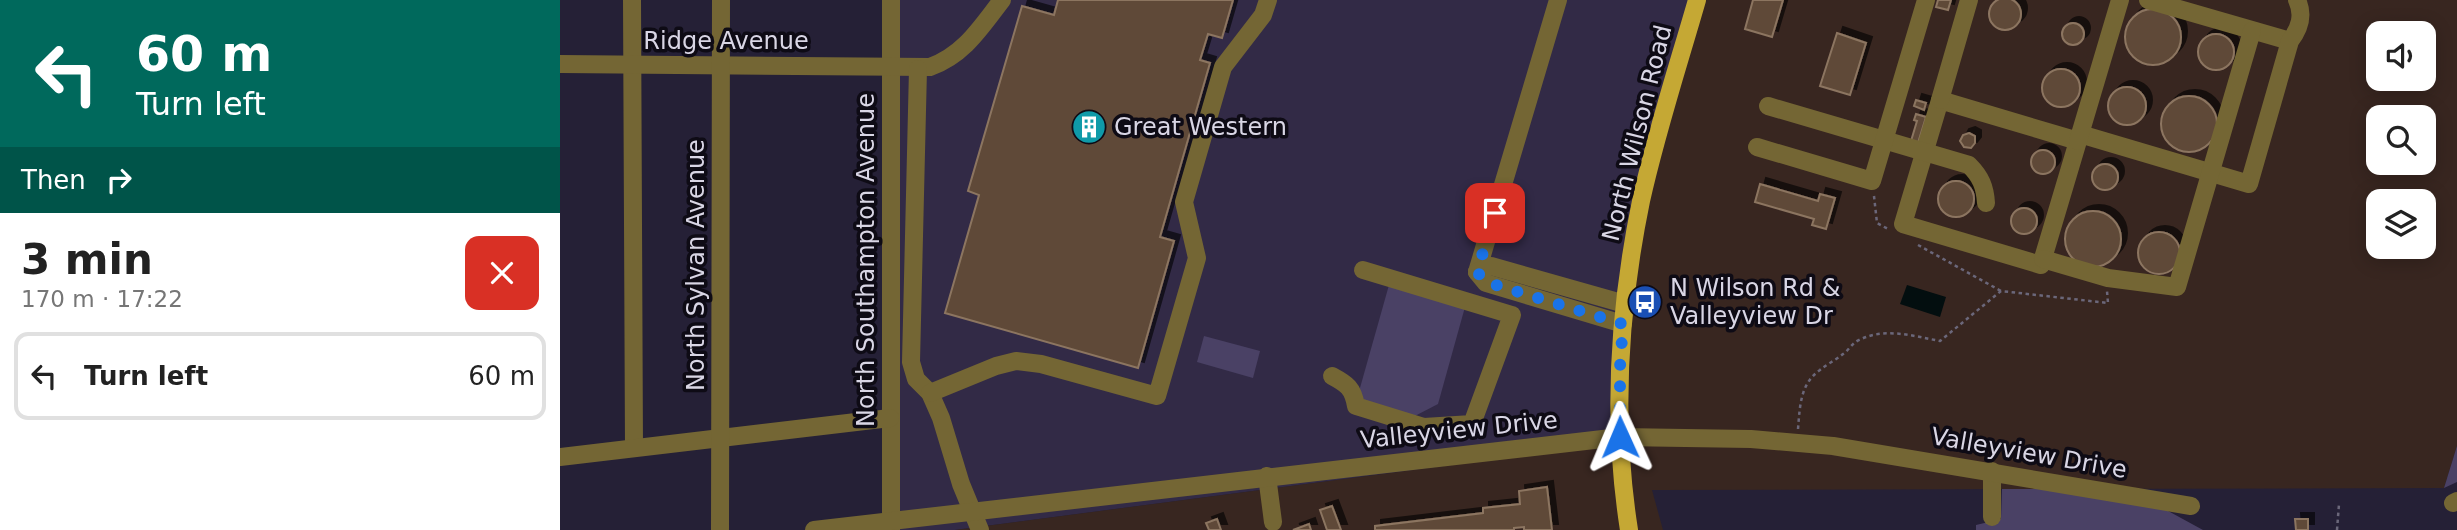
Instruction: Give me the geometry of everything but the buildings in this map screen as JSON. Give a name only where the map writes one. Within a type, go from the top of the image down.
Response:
[{"type":"main road","name":"North Wilson Road","points":[[1629,530],[1620,437],[1620,367],[1625,304],[1642,198],[1697,0]]},
{"type":"street","points":[[632,0],[634,449]]},
{"type":"street","name":"North Sylvan Avenue","points":[[720,530],[722,0]]},
{"type":"street","name":"North Southampton Avenue","points":[[890,526],[891,0]]},
{"type":"street","points":[[980,530],[941,418],[930,393],[916,379],[911,362],[918,69],[947,61],[965,48],[1002,0]]},
{"type":"street","points":[[930,393],[996,366],[1016,361],[1041,364],[1157,396],[1197,258],[1184,202],[1223,67],[1263,15],[1268,0]]},
{"type":"street","points":[[1477,272],[1559,0]]},
{"type":"street","points":[[1757,147],[1872,181],[1926,0]]},
{"type":"street","points":[[1969,0],[1903,224],[2041,265],[2120,0]]},
{"type":"street","points":[[2148,0],[2290,41]]},
{"type":"street","points":[[1940,100],[2249,184],[2290,41],[2300,25],[2297,0]]},
{"type":"street","points":[[2043,259],[2108,278],[2177,287],[2252,30]]},
{"type":"street","name":"Ridge Avenue","points":[[560,64],[918,69]]},
{"type":"street","points":[[1768,107],[1969,165],[1979,175],[1985,189],[1986,203]]},
{"type":"street","points":[[1477,272],[1491,266],[1625,304]]},
{"type":"street","points":[[1363,270],[1512,315]]},
{"type":"street","points":[[1477,272],[1486,282],[1623,324]]},
{"type":"street","points":[[1332,376],[1349,385],[1354,393],[1356,406],[1424,427],[1472,424],[1519,292]]},
{"type":"street","points":[[560,457],[890,418]]},
{"type":"street","name":"Valleyview Drive","points":[[814,530],[890,526],[972,513],[1267,476],[1620,437],[1797,442],[1992,471],[2191,506]]},
{"type":"street","points":[[1992,471],[1992,517]]},
{"type":"street","points":[[1267,476],[1273,522]]},
{"type":"path","points":[[1797,442],[1805,385],[1816,372],[1844,354],[1856,341],[1896,332],[1940,341],[2001,291],[2108,303],[2108,278]]},
{"type":"path","points":[[2337,530],[2339,504]]},
{"type":"shaded area","points":[[899,0],[1693,0],[1619,443],[955,530],[892,530]]},
{"type":"shaded area","points":[[1693,0],[2457,0],[2457,446],[2444,488],[1652,490],[1663,530],[955,530],[1619,443],[1623,252]]},
{"type":"shaded area","points":[[1389,285],[1465,307],[1438,404],[1411,418],[1360,402],[1358,395]]},
{"type":"shaded area","points":[[1907,285],[1946,297],[1940,317],[1900,304]]},
{"type":"shaded area","points":[[1204,336],[1260,351],[1253,378],[1197,362]]},
{"type":"shaded area","points":[[2457,446],[2457,482],[2444,488]]},
{"type":"shaded area","points":[[2002,489],[2039,489],[2159,506],[2203,530],[1976,530],[1976,525],[2001,519]]},
{"type":"place","name":"Great Western","points":[[1089,127]]},
{"type":"place","name":"N Wilson Rd & Valleyview Dr","points":[[1645,302]]},
{"type":"route","points":[[1495,213],[1477,272],[1486,282],[1623,324],[1620,437]]}]
